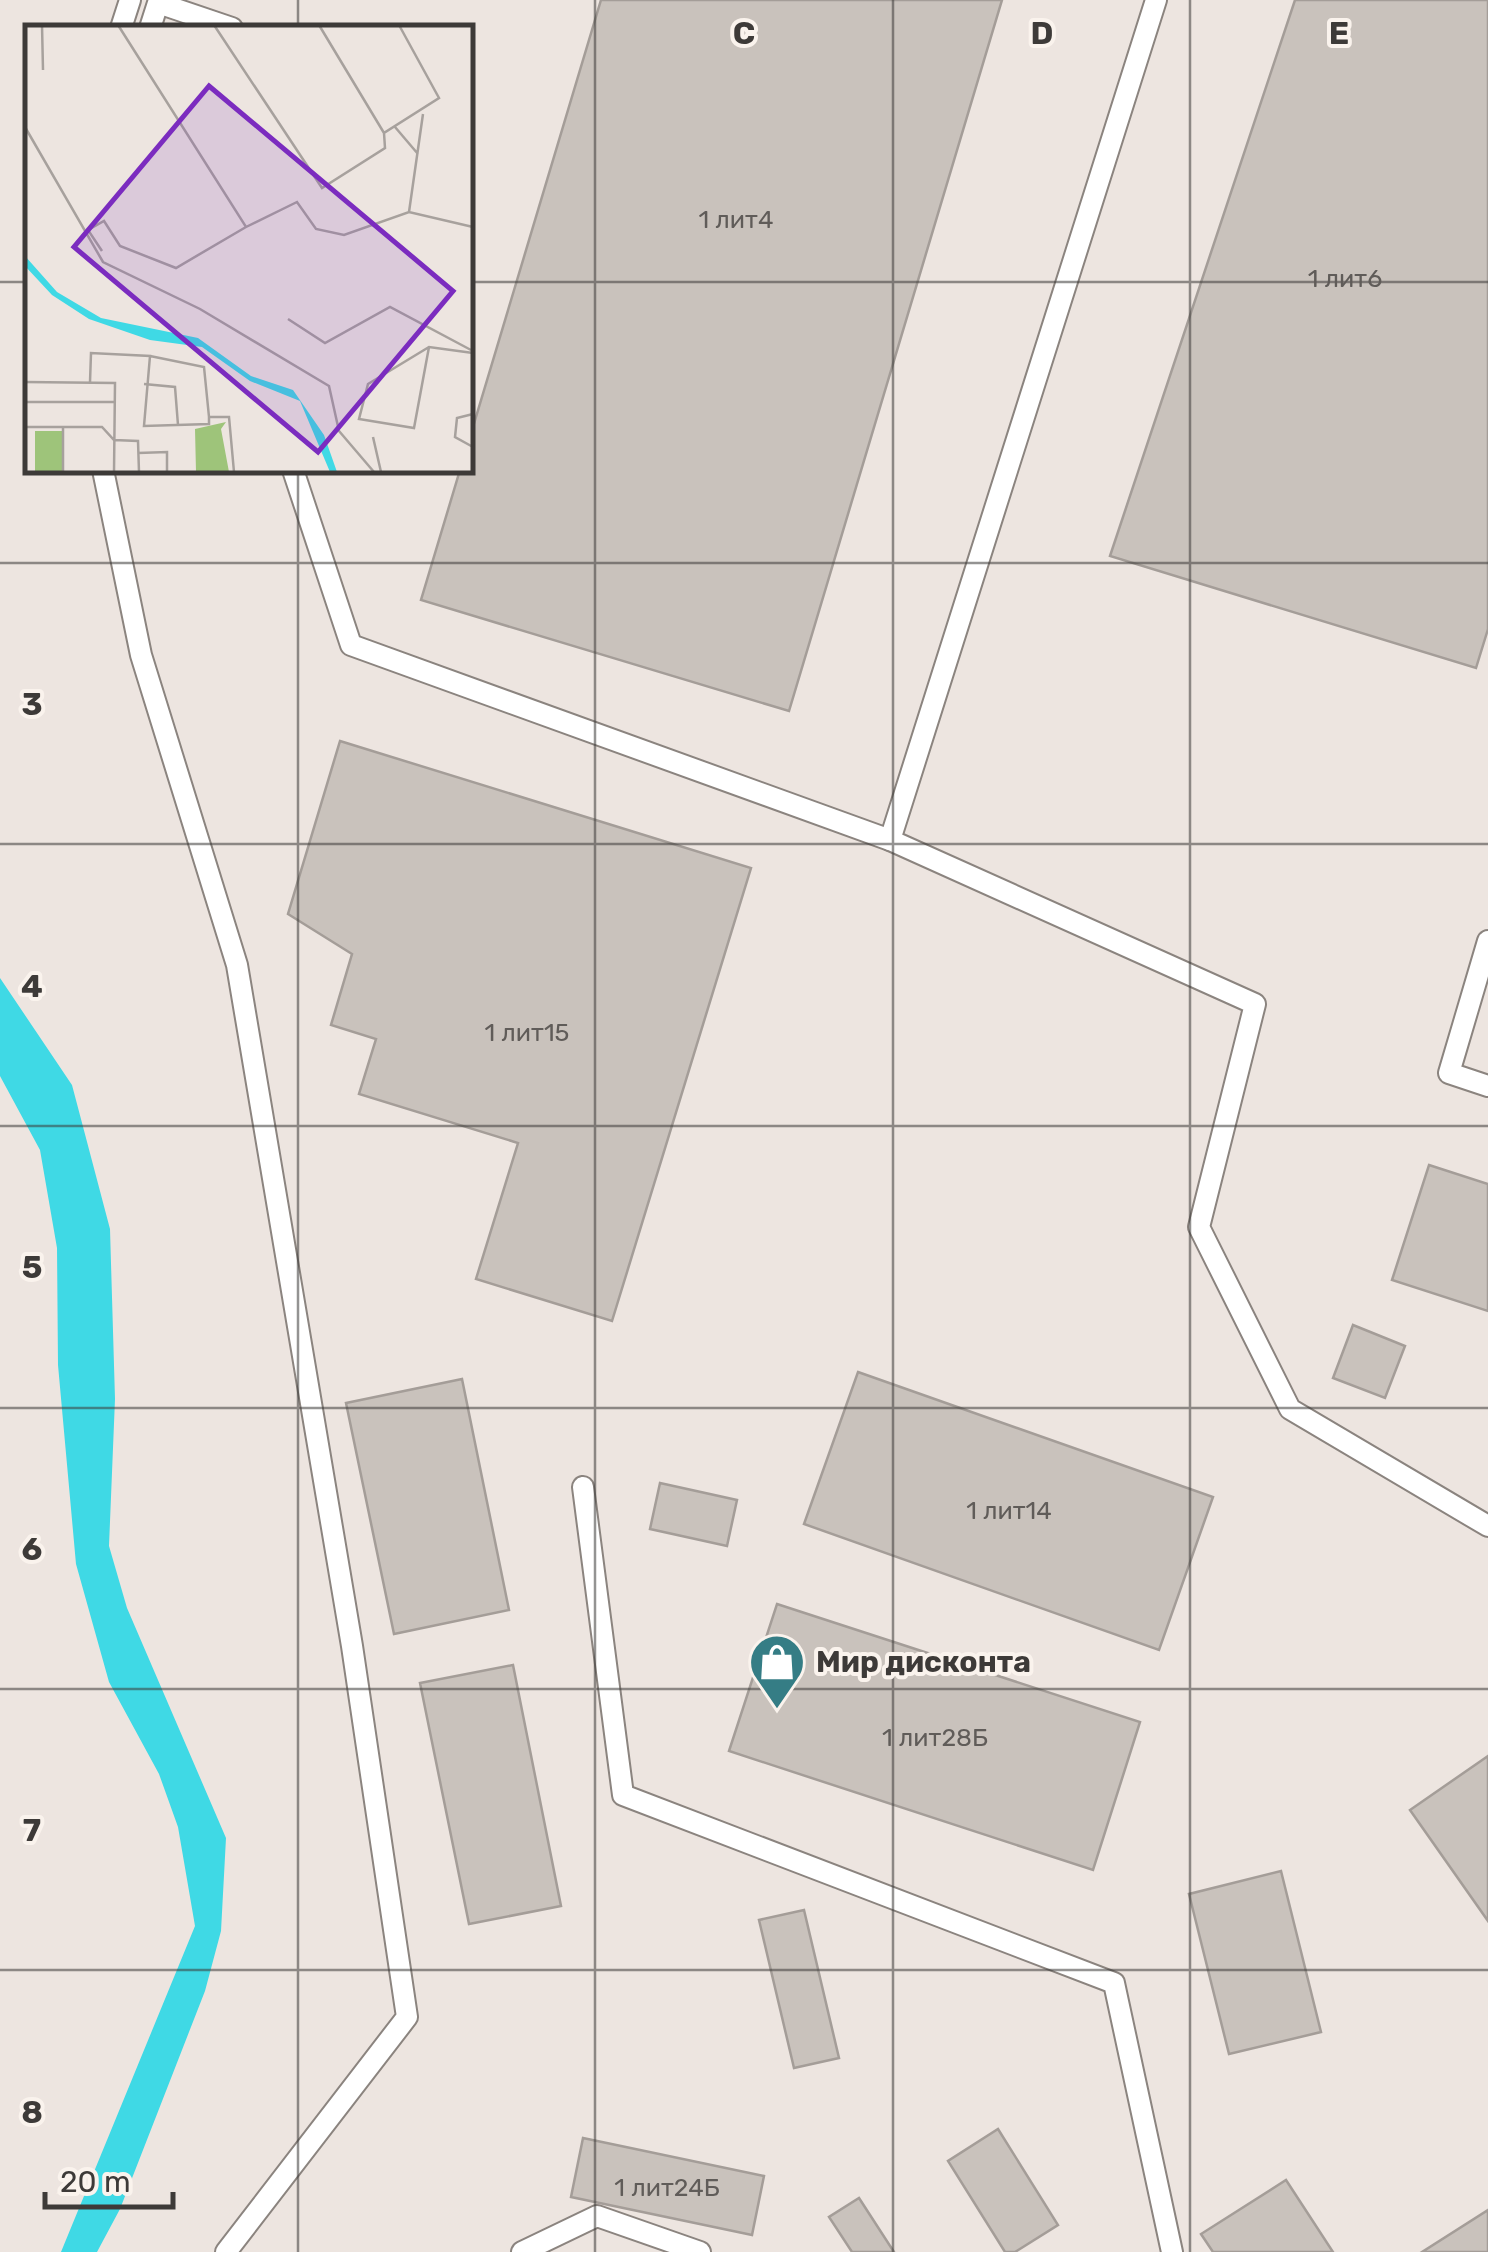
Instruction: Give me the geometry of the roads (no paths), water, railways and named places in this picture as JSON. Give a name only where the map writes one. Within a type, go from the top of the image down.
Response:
[{"type":"lane","points":[[122,25],[130,0]]},
{"type":"lane","points":[[890,840],[1156,0]]},
{"type":"lane","points":[[151,25],[158,3],[223,25]]},
{"type":"lane","points":[[103,472],[141,655],[237,965],[352,1646],[407,2017],[226,2252]]},
{"type":"lane","points":[[294,472],[351,646],[890,840],[1254,1004],[1199,1226],[1290,1409],[1488,1526]]},
{"type":"lane","points":[[1488,942],[1449,1073],[1488,1086]]},
{"type":"lane","points":[[584,1487],[623,1794],[1114,1982],[1172,2252]]},
{"type":"lane","points":[[522,2252],[597,2216],[700,2252]]},
{"type":"water","points":[[0,978],[72,1085],[110,1229],[115,1399],[109,1546],[127,1608],[226,1838],[221,1931],[205,1991],[120,2209],[97,2252],[61,2252],[195,1926],[178,1827],[159,1774],[109,1682],[76,1564],[58,1365],[57,1248],[40,1150],[0,1076]]},
{"type":"place","name":"Мир дисконта","points":[[777,1711]]}]
